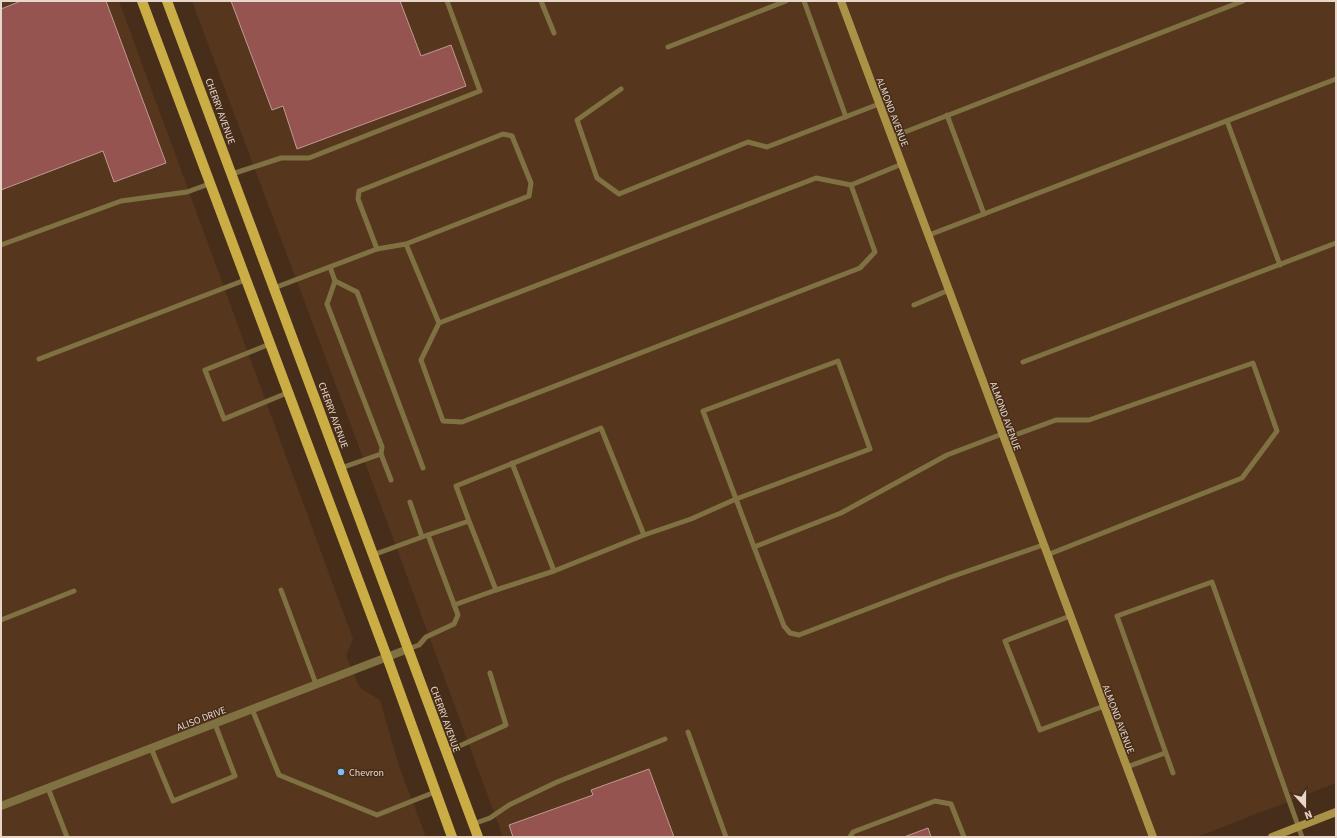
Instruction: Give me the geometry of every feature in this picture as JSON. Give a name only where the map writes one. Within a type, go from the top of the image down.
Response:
[{"type":"main road","points":[[142,1],[287,393],[387,657],[452,837]]},
{"type":"main road","name":"CHERRY AVENUE","points":[[167,1],[478,837]]},
{"type":"street","name":"ALMOND AVENUE","points":[[841,1],[1153,837]]},
{"type":"street","name":"ALISO DRIVE","points":[[1,806],[408,649]]},
{"type":"street","points":[[1272,837],[1336,812]]},
{"type":"lane","points":[[232,174],[281,158],[309,158],[480,91],[447,1]]},
{"type":"lane","points":[[541,1],[554,33]]},
{"type":"lane","points":[[668,48],[786,1]]},
{"type":"lane","points":[[804,1],[846,117]]},
{"type":"lane","points":[[892,137],[1242,1]]},
{"type":"lane","points":[[929,235],[1336,79]]},
{"type":"lane","points":[[621,89],[577,120],[598,178],[619,194],[748,142],[767,147],[879,104]]},
{"type":"lane","points":[[947,115],[984,214]]},
{"type":"lane","points":[[1227,121],[1280,265]]},
{"type":"lane","points":[[274,288],[377,249],[406,244],[529,196],[530,183],[512,136],[503,134],[359,191],[358,199],[377,249]]},
{"type":"lane","points":[[851,185],[875,252],[860,268],[462,422],[443,421],[421,360],[439,323],[816,178],[851,185],[902,164]]},
{"type":"lane","points":[[1,245],[121,201],[187,192],[209,184]]},
{"type":"lane","points":[[406,244],[439,323]]},
{"type":"lane","points":[[1023,362],[1336,244]]},
{"type":"lane","points":[[330,267],[335,281],[327,304],[382,447],[381,454],[391,480]]},
{"type":"lane","points":[[39,359],[245,280]]},
{"type":"lane","points":[[335,281],[357,292],[423,468]]},
{"type":"lane","points":[[914,305],[949,290]]},
{"type":"lane","points":[[270,344],[205,370],[224,419],[287,393]]},
{"type":"lane","points":[[454,605],[554,571],[736,499],[870,449],[838,361],[703,412],[736,499],[754,547],[784,626],[790,633],[799,635],[948,578],[1044,545]]},
{"type":"lane","points":[[754,547],[841,512],[948,455],[1056,420],[1089,420],[1253,363],[1277,431],[1242,478],[1048,556]]},
{"type":"lane","points":[[496,590],[456,486],[601,428],[644,535]]},
{"type":"lane","points":[[341,468],[381,454]]},
{"type":"lane","points":[[512,463],[554,571]]},
{"type":"lane","points":[[410,502],[422,537]]},
{"type":"lane","points":[[373,555],[469,521]]},
{"type":"lane","points":[[408,649],[419,644],[426,637],[454,624],[458,615],[428,535]]},
{"type":"lane","points":[[1172,773],[1117,616],[1212,582],[1302,837]]},
{"type":"lane","points":[[281,590],[316,684]]},
{"type":"lane","points":[[1,620],[74,591]]},
{"type":"lane","points":[[1070,616],[1005,641],[1040,730],[1104,706]]},
{"type":"lane","points":[[446,752],[506,725],[490,673]]},
{"type":"lane","points":[[252,709],[279,775],[377,815],[435,792]]},
{"type":"lane","points":[[151,748],[173,801],[235,776],[215,724]]},
{"type":"lane","points":[[688,732],[726,837]]},
{"type":"lane","points":[[473,824],[490,818],[509,805],[557,782],[665,739]]},
{"type":"lane","points":[[1127,767],[1165,752]]},
{"type":"lane","points":[[48,788],[67,837]]},
{"type":"lane","points":[[850,837],[853,832],[935,801],[951,804],[964,837]]},
{"type":"shaded area","points":[[1,1],[119,1],[353,639],[346,656],[360,688],[380,700],[399,766],[426,837],[1,837]]},
{"type":"shaded area","points":[[192,1],[1336,1],[1336,783],[1197,837],[503,837]]},
{"type":"building","points":[[21,1],[106,1],[166,163],[114,182],[103,151],[1,190],[1,9]]},
{"type":"building","points":[[231,1],[400,1],[421,56],[451,45],[466,86],[297,149],[283,106],[272,110]]},
{"type":"building","points":[[649,769],[674,837],[513,837],[509,825],[593,795],[591,790]]},
{"type":"building","points":[[928,828],[931,837],[904,837]]},
{"type":"place","name":"Chevron","points":[[341,772]]}]
